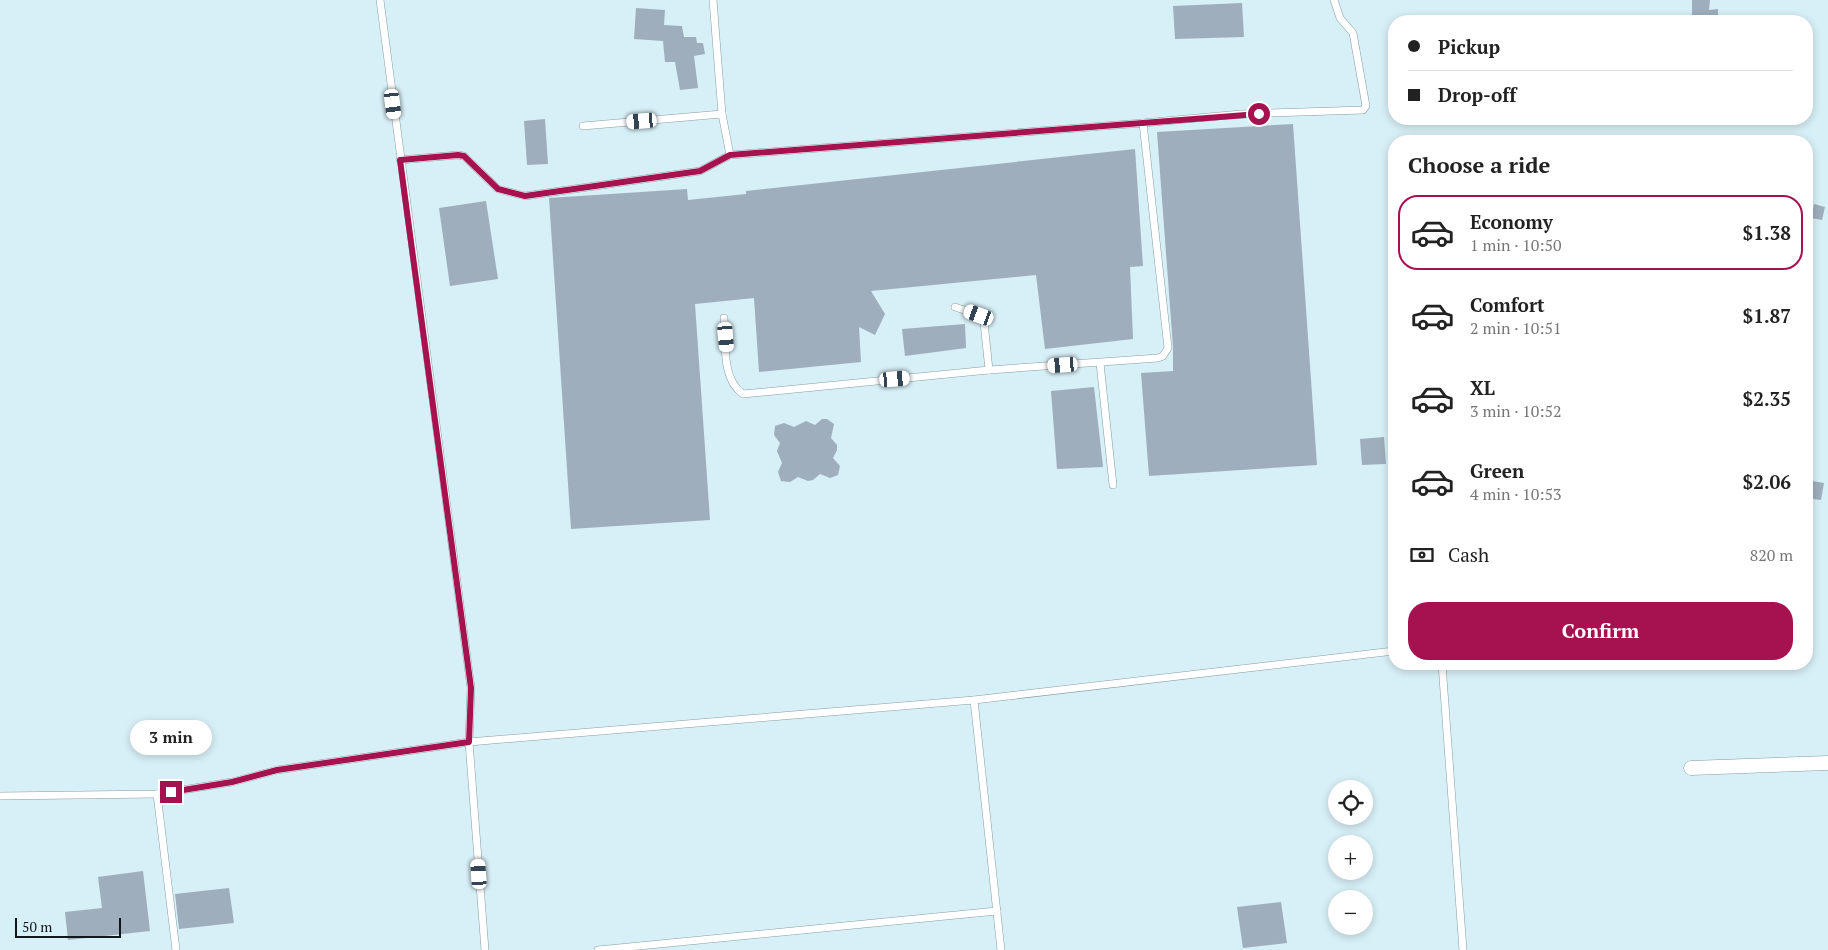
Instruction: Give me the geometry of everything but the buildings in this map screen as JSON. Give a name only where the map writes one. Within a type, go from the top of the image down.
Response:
[{"type":"street","points":[[1691,768],[1828,763]]},
{"type":"lane","points":[[380,0],[471,688],[469,742],[485,950]]},
{"type":"lane","points":[[712,0],[722,114],[730,155]]},
{"type":"lane","points":[[400,160],[464,156],[498,189],[525,196],[700,171],[730,155],[1240,114],[1364,110],[1366,106],[1353,33],[1342,20],[1334,0]]},
{"type":"lane","points":[[583,126],[722,114]]},
{"type":"lane","points":[[724,318],[729,377],[735,388],[743,394],[989,370],[1158,358],[1164,356],[1168,348],[1143,123]]},
{"type":"lane","points":[[955,307],[979,315],[984,322],[989,370]]},
{"type":"lane","points":[[1100,362],[1113,484]]},
{"type":"lane","points":[[0,796],[157,794],[224,783],[277,770],[469,742],[974,700],[1388,652]]},
{"type":"lane","points":[[1442,670],[1463,950]]},
{"type":"lane","points":[[974,700],[1001,950]]},
{"type":"lane","points":[[157,794],[176,950]]},
{"type":"lane","points":[[598,950],[997,911]]},
{"type":"route","points":[[171,792],[232,782],[277,770],[469,742],[471,688],[400,160],[464,156],[498,189],[525,196],[700,171],[730,155],[1259,114]]}]
